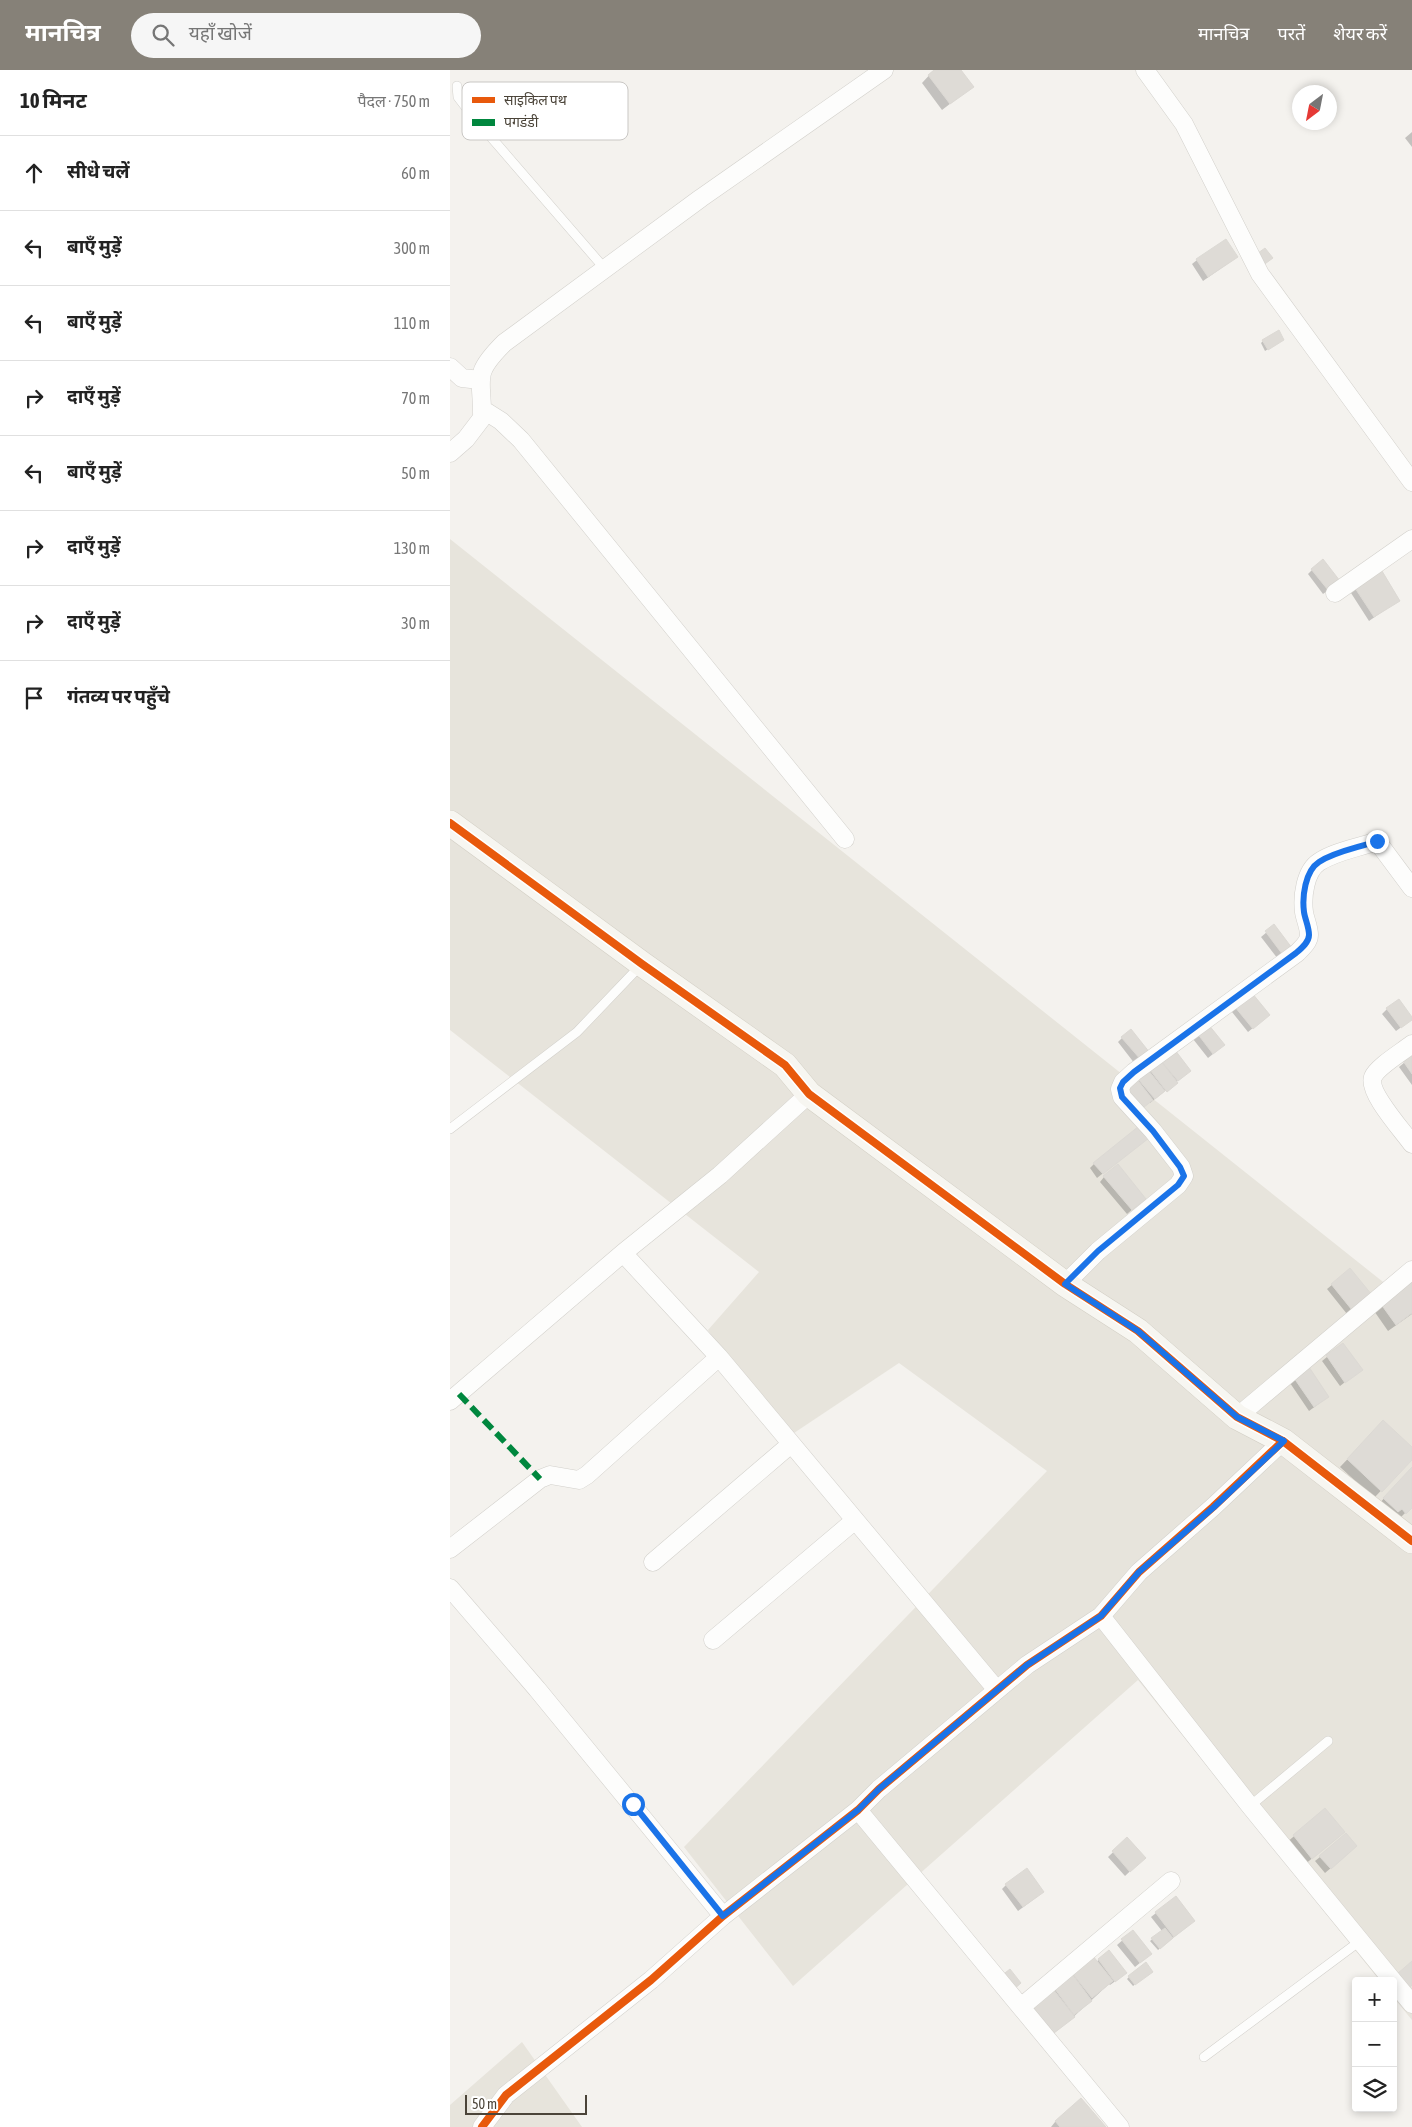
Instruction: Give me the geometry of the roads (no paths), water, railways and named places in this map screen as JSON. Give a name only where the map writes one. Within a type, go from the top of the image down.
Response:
[{"type":"street","points":[[450,453],[476,428],[482,418],[481,369],[504,343],[709,193],[884,70]]},
{"type":"street","points":[[1145,70],[1184,124],[1260,274],[1412,482]]},
{"type":"street","points":[[450,367],[462,378],[480,380]]},
{"type":"street","points":[[482,409],[501,421],[521,440],[845,839]]},
{"type":"street","points":[[1336,593],[1412,539]]},
{"type":"street","points":[[450,823],[642,964],[785,1065],[810,1094],[1065,1284],[1138,1331],[1237,1417],[1284,1441],[1412,1541]]},
{"type":"street","points":[[1065,1284],[1104,1246],[1178,1185],[1184,1176],[1180,1167],[1153,1131],[1122,1097],[1120,1088],[1123,1082],[1306,944],[1309,935],[1304,910],[1304,894],[1308,876],[1317,863],[1332,855],[1377,841],[1412,888]]},
{"type":"street","points":[[1412,1044],[1380,1069],[1373,1077],[1372,1085],[1377,1096],[1412,1144]]},
{"type":"street","points":[[450,1401],[720,1174],[810,1094]]},
{"type":"street","points":[[624,1253],[719,1357],[997,1690]]},
{"type":"street","points":[[1237,1417],[1412,1270]]},
{"type":"street","points":[[450,1549],[540,1479],[550,1475],[579,1480],[587,1475],[719,1357]]},
{"type":"street","points":[[482,2127],[506,2095],[651,1980],[723,1916],[858,1810],[879,1789],[1027,1665],[1101,1616],[1139,1572],[1214,1507],[1284,1441]]},
{"type":"street","points":[[653,1562],[791,1444]]},
{"type":"street","points":[[713,1640],[854,1521]]},
{"type":"street","points":[[450,1588],[544,1696],[723,1916]]},
{"type":"street","points":[[1101,1616],[1250,1806],[1390,1977]]},
{"type":"street","points":[[858,1810],[1120,2127]]},
{"type":"street","points":[[1021,2007],[1171,1881]]},
{"type":"street","points":[[1397,1986],[1412,2004]]},
{"type":"lane","points":[[457,86],[458,97],[462,102]]},
{"type":"lane","points":[[493,140],[605,269]]},
{"type":"lane","points":[[450,1130],[577,1032],[642,964]]},
{"type":"lane","points":[[1250,1806],[1328,1741]]},
{"type":"lane","points":[[1204,2057],[1360,1941]]}]
